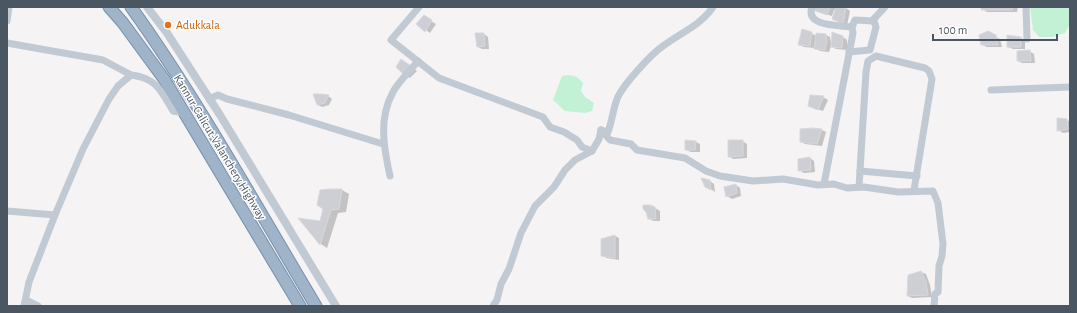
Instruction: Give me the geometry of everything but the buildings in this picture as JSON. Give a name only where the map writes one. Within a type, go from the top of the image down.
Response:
[{"type":"highway","name":"Kannur-Calicut-Valanchery Highway","points":[[109,7],[123,23],[164,80],[300,306]]},
{"type":"highway","name":"Kannur-Calicut-Valanchery Highway","points":[[131,7],[157,43],[204,117],[316,306]]},
{"type":"street","points":[[7,21],[9,7]]},
{"type":"street","points":[[147,7],[153,11],[210,99],[336,306]]},
{"type":"street","points":[[419,7],[391,40],[440,78],[543,116],[550,127],[564,132],[577,140],[582,147],[592,151]]},
{"type":"street","points":[[601,130],[608,132],[614,115],[617,98],[647,60],[662,46],[707,17],[713,7]]},
{"type":"street","points":[[812,7],[811,12],[813,19],[818,23],[852,27]]},
{"type":"street","points":[[824,184],[853,33],[852,27],[855,20],[872,20],[885,7]]},
{"type":"street","points":[[1026,7],[1027,39]]},
{"type":"street","points":[[849,52],[870,50],[876,27],[874,21],[872,20]]},
{"type":"street","points":[[7,43],[103,60],[131,75],[143,76],[157,85],[173,111],[184,113]]},
{"type":"street","points":[[859,187],[866,72],[868,61],[876,56],[925,68],[930,71],[932,79],[914,190]]},
{"type":"street","points":[[390,176],[383,144],[385,112],[393,92],[418,61]]},
{"type":"street","points":[[38,306],[25,303],[29,282],[54,215],[102,109],[118,86],[131,75]]},
{"type":"street","points":[[991,90],[1070,87]]},
{"type":"street","points":[[210,99],[218,95],[227,99],[289,115],[383,144]]},
{"type":"street","points":[[493,306],[497,300],[501,284],[509,269],[521,233],[535,206],[554,187],[575,160],[592,151],[599,139],[601,130]]},
{"type":"street","points":[[601,130],[610,140],[631,144],[637,150],[685,158],[706,171],[720,176],[753,180],[783,179],[834,184],[847,188],[859,187],[898,192],[914,190],[933,191],[936,196],[941,223],[942,256],[939,266],[938,292],[935,294],[934,306]]},
{"type":"street","points":[[860,171],[917,176]]},
{"type":"street","points":[[7,211],[54,215]]},
{"type":"green space","points":[[1030,7],[1069,7],[1070,24],[1065,33],[1052,37],[1039,37],[1033,30]]},
{"type":"green space","points":[[569,75],[577,77],[583,83],[581,91],[585,97],[594,103],[592,111],[585,113],[565,111],[553,100],[562,76]]},
{"type":"place","name":"Adukkala","points":[[168,25]]}]
